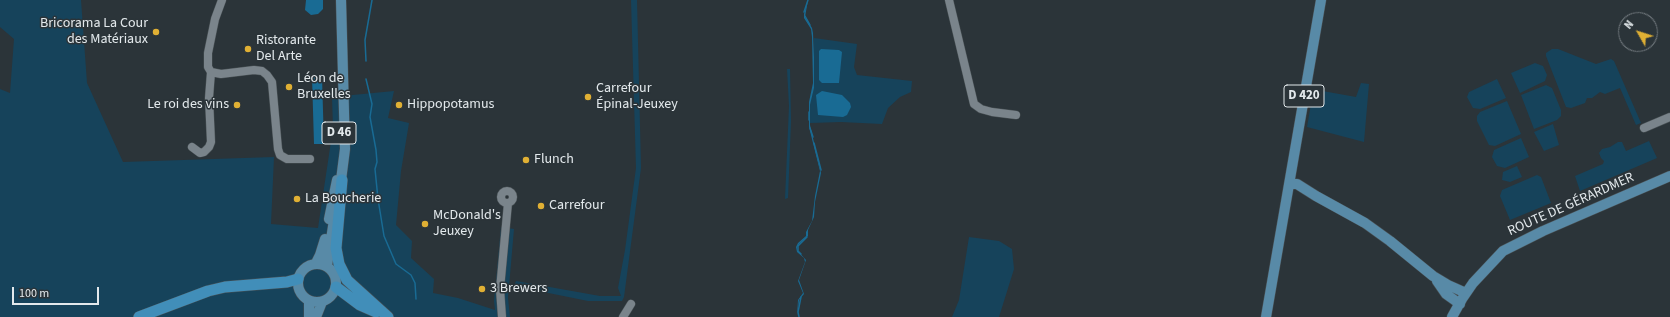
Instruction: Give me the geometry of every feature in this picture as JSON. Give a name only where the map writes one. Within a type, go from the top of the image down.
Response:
[{"type":"highway","points":[[342,180],[336,248],[339,264],[347,280],[388,317]]},
{"type":"highway","points":[[139,317],[208,291],[225,287],[287,282],[298,279]]},
{"type":"highway","points":[[336,287],[360,305],[388,317]]},
{"type":"main road","name":"D 46","points":[[316,263],[325,237],[337,178],[339,110],[336,0]]},
{"type":"main road","name":"D 46","points":[[327,266],[335,211],[342,180],[345,149],[341,0]]},
{"type":"main road","name":"D 420","points":[[1266,317],[1321,0]]},
{"type":"main road","points":[[1292,169],[1301,181],[1316,196]]},
{"type":"main road","name":"ROUTE DE GÉRARDMER","points":[[1452,317],[1466,293],[1503,251],[1536,234],[1670,176]]},
{"type":"main road","points":[[1289,184],[1297,184],[1365,223],[1433,276],[1466,293]]},
{"type":"main road","points":[[1287,194],[1294,193],[1316,196]]},
{"type":"main road","points":[[316,263],[327,266],[335,275],[336,287],[333,294],[322,302],[309,301],[300,294],[297,284],[300,272],[305,267],[316,263]]},
{"type":"main road","points":[[1433,276],[1446,294],[1460,304]]},
{"type":"main road","points":[[308,317],[309,301]]},
{"type":"main road","points":[[316,317],[322,302]]},
{"type":"street","points":[[192,147],[200,153],[204,152],[209,148],[211,142],[209,98],[211,72],[208,67],[210,38],[222,0]]},
{"type":"street","points":[[949,0],[974,104],[981,109],[992,112],[1016,115]]},
{"type":"street","points":[[211,72],[221,74],[254,70],[262,71],[267,74],[272,82],[278,149],[280,155],[288,159],[310,159]]},
{"type":"street","points":[[1644,128],[1670,117]]},
{"type":"street","points":[[502,317],[500,289],[508,203]]},
{"type":"street","points":[[623,317],[631,304]]},
{"type":"shaded area","points":[[0,0],[81,0],[87,83],[123,162],[274,157],[271,224],[318,228],[333,128],[332,97],[394,91],[388,118],[409,123],[401,171],[396,225],[412,241],[411,258],[434,279],[433,293],[458,298],[495,310],[494,301],[501,227],[514,229],[508,298],[510,317],[0,317],[0,89],[10,93],[14,39],[0,27]]},
{"type":"shaded area","points":[[306,0],[323,0],[323,9],[318,14],[311,15],[305,10]]},
{"type":"shaded area","points":[[631,0],[637,0],[641,168],[624,297],[622,301],[588,301],[514,286],[516,281],[600,296],[621,296],[618,288],[625,250],[636,168]]},
{"type":"shaded area","points":[[808,0],[805,17],[812,28],[814,57],[814,88],[810,105],[810,125],[821,173],[815,202],[814,217],[808,230],[808,236],[799,244],[797,248],[806,260],[799,280],[804,294],[799,300],[797,317],[798,300],[803,293],[798,281],[805,262],[804,258],[797,252],[796,247],[798,243],[806,236],[806,232],[812,221],[815,196],[820,171],[809,127],[809,102],[813,83],[811,29],[804,18]]},
{"type":"shaded area","points":[[814,38],[857,44],[854,67],[857,75],[912,81],[911,92],[900,97],[888,108],[882,124],[841,122],[810,123],[810,105],[814,88]]},
{"type":"shaded area","points":[[821,49],[839,50],[842,52],[839,83],[822,83],[819,80],[819,51]]},
{"type":"shaded area","points":[[1552,49],[1558,49],[1596,64],[1611,59],[1614,61],[1641,123],[1636,125],[1620,88],[1605,94],[1600,92],[1592,98],[1587,98],[1585,103],[1571,108],[1566,107],[1546,56],[1546,53]]},
{"type":"shaded area","points":[[1535,63],[1543,66],[1547,75],[1545,81],[1520,93],[1511,73]]},
{"type":"shaded area","points":[[787,69],[790,69],[791,121],[788,198],[785,199],[789,106]]},
{"type":"shaded area","points":[[312,77],[322,77],[324,144],[314,144]]},
{"type":"shaded area","points":[[1497,79],[1506,98],[1480,109],[1473,108],[1467,97],[1469,92]]},
{"type":"shaded area","points":[[1361,83],[1369,84],[1364,142],[1307,127],[1311,104],[1317,90],[1356,97]]},
{"type":"shaded area","points":[[1546,85],[1552,88],[1561,110],[1561,116],[1557,120],[1534,129],[1521,95]]},
{"type":"shaded area","points":[[822,91],[842,95],[850,103],[851,107],[847,115],[843,117],[818,115],[816,95]]},
{"type":"shaded area","points":[[1507,101],[1521,134],[1495,146],[1489,145],[1477,121],[1477,116],[1480,112]]},
{"type":"shaded area","points":[[1553,124],[1559,145],[1544,151],[1534,132]]},
{"type":"shaded area","points":[[1521,138],[1529,157],[1505,168],[1497,166],[1492,157],[1494,150]]},
{"type":"shaded area","points":[[1649,141],[1657,158],[1580,191],[1575,176],[1603,164],[1604,161],[1599,153],[1602,149],[1610,147],[1618,142],[1622,142],[1626,151]]},
{"type":"shaded area","points":[[1517,166],[1522,177],[1510,182],[1502,180],[1503,172]]},
{"type":"shaded area","points":[[1537,175],[1541,177],[1551,203],[1510,220],[1500,196],[1502,190]]},
{"type":"shaded area","points":[[969,237],[999,241],[1012,249],[1014,269],[999,317],[952,317],[959,300]]},
{"type":"waterway","points":[[366,61],[365,40],[372,0]]},
{"type":"waterway","points":[[804,12],[808,0]]},
{"type":"waterway","points":[[805,16],[810,25]]},
{"type":"waterway","points":[[366,79],[372,104],[370,117],[376,150],[377,162],[375,169],[384,236],[396,264],[411,275],[415,283],[416,299]]},
{"type":"waterway","points":[[809,112],[809,120]]},
{"type":"waterway","points":[[810,128],[813,137]]},
{"type":"waterway","points":[[814,143],[821,170]]},
{"type":"waterway","points":[[801,254],[798,251],[798,246],[807,237]]},
{"type":"waterway","points":[[799,317],[798,312],[801,297]]},
{"type":"place","name":"Bricorama La Cour des Matériaux","points":[[156,32]]},
{"type":"place","name":"Ristorante Del Arte","points":[[248,49]]},
{"type":"place","name":"Léon de Bruxelles","points":[[289,87]]},
{"type":"place","name":"Carrefour Épinal-Jeuxey","points":[[588,97]]},
{"type":"place","name":"Le roi des vins","points":[[237,105]]},
{"type":"place","name":"Hippopotamus","points":[[399,105]]},
{"type":"place","name":"Flunch","points":[[526,160]]},
{"type":"place","name":"La Boucherie","points":[[297,199]]},
{"type":"place","name":"Carrefour","points":[[541,206]]},
{"type":"place","name":"McDonald's Jeuxey","points":[[425,224]]},
{"type":"place","name":"3 Brewers","points":[[482,289]]}]
